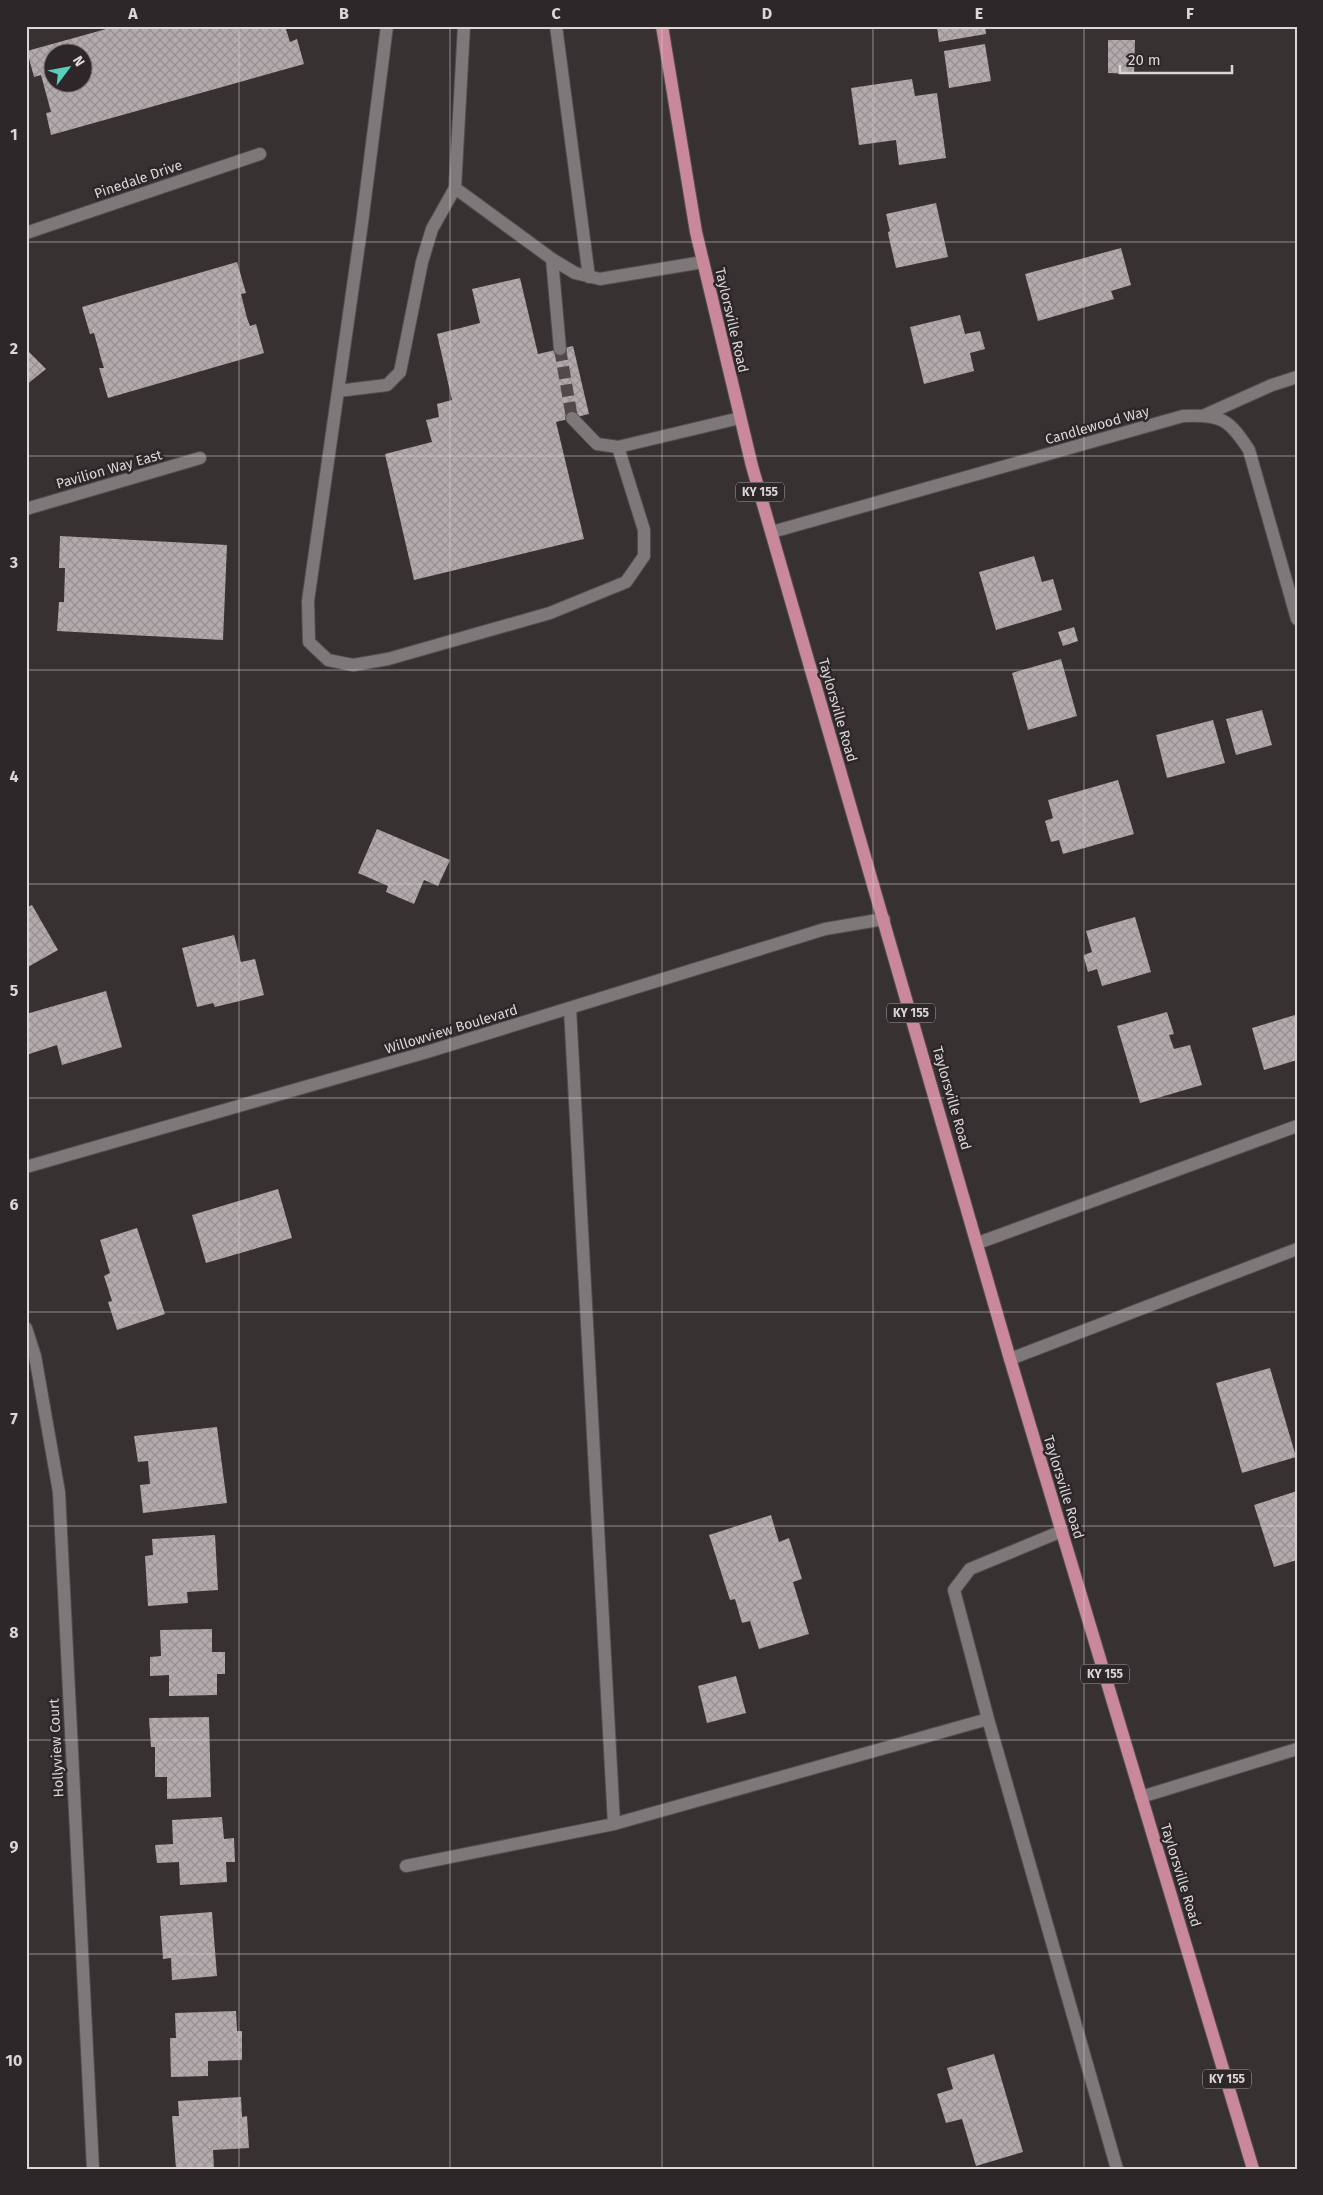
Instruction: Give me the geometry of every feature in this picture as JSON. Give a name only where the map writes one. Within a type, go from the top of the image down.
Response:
[{"type":"main road","name":"Taylorsville Road","points":[[662,26],[694,222],[740,418],[796,620],[978,1243],[1010,1359],[1253,2169]]},
{"type":"street","points":[[387,26],[308,601],[309,642],[328,660],[353,666],[388,659],[550,613],[626,582],[644,556],[644,530],[618,447]]},
{"type":"street","points":[[338,391],[387,385],[400,372],[422,262],[432,229],[455,188],[464,26]]},
{"type":"street","points":[[556,26],[589,277]]},
{"type":"street","name":"Pinedale Drive","points":[[26,233],[260,154]]},
{"type":"street","points":[[455,188],[575,273],[600,279],[703,262]]},
{"type":"street","points":[[552,258],[560,349]]},
{"type":"street","points":[[1205,415],[1272,384],[1297,377]]},
{"type":"street","name":"Candlewood Way","points":[[772,532],[1183,416],[1205,415],[1224,421],[1235,429],[1249,450],[1297,619]]},
{"type":"street","points":[[572,418],[597,444],[618,447],[740,418]]},
{"type":"street","name":"Pavilion Way East","points":[[26,509],[200,458]]},
{"type":"street","name":"Willowview Boulevard","points":[[26,1167],[427,1052],[825,929],[884,919]]},
{"type":"street","points":[[570,1008],[614,1824]]},
{"type":"street","points":[[978,1243],[1297,1126]]},
{"type":"street","points":[[1010,1359],[1297,1249]]},
{"type":"street","name":"Hollyview Court","points":[[26,1328],[35,1356],[59,1492],[93,2169]]},
{"type":"street","points":[[1062,1531],[970,1568],[954,1590],[988,1719],[1117,2169]]},
{"type":"street","points":[[406,1866],[614,1824],[988,1719]]},
{"type":"street","points":[[1141,1797],[1297,1748]]},
{"type":"building","points":[[117,26],[285,26],[290,42],[297,39],[304,64],[51,135],[46,113],[51,112],[46,92],[92,92],[92,42],[59,42]]},
{"type":"building","points":[[937,26],[985,26],[986,34],[939,42]]},
{"type":"building","points":[[1108,40],[1135,40],[1134,74],[1108,73]]},
{"type":"building","points":[[985,44],[991,81],[949,88],[944,51]]},
{"type":"building","points":[[42,47],[42,79],[41,75],[34,77],[27,51]]},
{"type":"building","points":[[912,79],[915,96],[937,93],[946,158],[899,165],[896,140],[859,145],[851,88]]},
{"type":"building","points":[[936,203],[948,257],[896,268],[886,214]]},
{"type":"building","points":[[1121,248],[1131,285],[1111,291],[1114,299],[1038,321],[1025,274]]},
{"type":"building","points":[[237,262],[246,293],[241,294],[247,318],[250,326],[256,324],[264,353],[108,398],[99,368],[104,368],[94,333],[90,334],[82,307]]},
{"type":"building","points":[[520,278],[538,354],[573,346],[589,414],[556,422],[584,539],[414,580],[385,454],[432,442],[426,420],[439,417],[437,404],[452,400],[437,334],[480,323],[472,289]]},
{"type":"building","points":[[960,315],[965,334],[980,331],[985,349],[970,353],[974,371],[924,384],[910,327]]},
{"type":"building","points":[[26,349],[46,369],[26,385]]},
{"type":"building","points":[[60,536],[227,545],[223,640],[57,631],[59,602],[64,602],[65,568],[59,568]]},
{"type":"building","points":[[1034,556],[1042,582],[1053,579],[1062,610],[996,630],[979,572]]},
{"type":"building","points":[[1074,627],[1078,641],[1063,646],[1058,632]]},
{"type":"building","points":[[1061,659],[1077,716],[1028,730],[1012,673]]},
{"type":"building","points":[[1262,710],[1272,745],[1236,755],[1226,719]]},
{"type":"building","points":[[1213,720],[1225,763],[1167,778],[1156,735]]},
{"type":"building","points":[[1118,780],[1134,834],[1063,854],[1059,840],[1051,842],[1045,821],[1053,818],[1048,800]]},
{"type":"building","points":[[377,829],[450,860],[438,886],[424,880],[414,904],[386,892],[388,886],[358,873]]},
{"type":"building","points":[[32,905],[58,950],[26,968],[26,908]]},
{"type":"building","points":[[1135,917],[1151,972],[1102,986],[1097,969],[1088,972],[1084,955],[1092,952],[1086,931]]},
{"type":"building","points":[[234,935],[241,962],[255,959],[264,995],[215,1007],[213,1003],[197,1007],[182,948]]},
{"type":"building","points":[[106,991],[122,1047],[62,1065],[57,1045],[26,1055],[26,1014]]},
{"type":"building","points":[[1167,1012],[1174,1034],[1169,1035],[1174,1049],[1190,1045],[1202,1085],[1140,1103],[1117,1026]]},
{"type":"building","points":[[1295,1015],[1297,1022],[1297,1060],[1264,1070],[1252,1028]]},
{"type":"building","points":[[278,1189],[292,1238],[206,1263],[192,1215]]},
{"type":"building","points":[[137,1228],[165,1314],[117,1330],[108,1302],[112,1301],[104,1276],[110,1273],[100,1240]]},
{"type":"building","points":[[1270,1368],[1296,1457],[1242,1473],[1216,1383]]},
{"type":"building","points":[[217,1427],[227,1503],[143,1513],[140,1485],[150,1484],[148,1461],[138,1462],[134,1436]]},
{"type":"building","points":[[1297,1491],[1297,1560],[1274,1567],[1254,1505]]},
{"type":"building","points":[[771,1515],[779,1542],[789,1538],[802,1579],[793,1582],[809,1634],[759,1649],[750,1621],[742,1623],[735,1599],[730,1600],[709,1535]]},
{"type":"building","points":[[215,1535],[218,1590],[187,1592],[188,1603],[148,1606],[145,1556],[153,1555],[152,1539]]},
{"type":"building","points":[[212,1629],[212,1652],[225,1652],[225,1674],[217,1674],[217,1695],[169,1696],[169,1675],[150,1676],[150,1657],[161,1656],[160,1630]]},
{"type":"building","points":[[736,1676],[746,1713],[707,1723],[698,1686]]},
{"type":"building","points":[[209,1717],[211,1797],[167,1799],[167,1777],[155,1777],[155,1747],[151,1747],[149,1718]]},
{"type":"building","points":[[222,1817],[224,1839],[234,1838],[235,1862],[226,1862],[227,1882],[180,1885],[179,1862],[157,1863],[155,1845],[173,1844],[172,1820]]},
{"type":"building","points":[[212,1912],[217,1976],[172,1980],[171,1958],[163,1959],[160,1916]]},
{"type":"building","points":[[236,2011],[237,2031],[242,2031],[242,2060],[208,2061],[208,2076],[171,2077],[170,2038],[176,2038],[175,2013]]},
{"type":"building","points":[[994,2054],[1023,2152],[976,2166],[962,2119],[946,2123],[937,2094],[953,2089],[947,2068]]},
{"type":"building","points":[[241,2097],[242,2117],[247,2116],[249,2148],[213,2150],[214,2168],[176,2169],[172,2116],[179,2116],[178,2101]]},
{"type":"tunnel","points":[[560,349],[572,418]]}]
